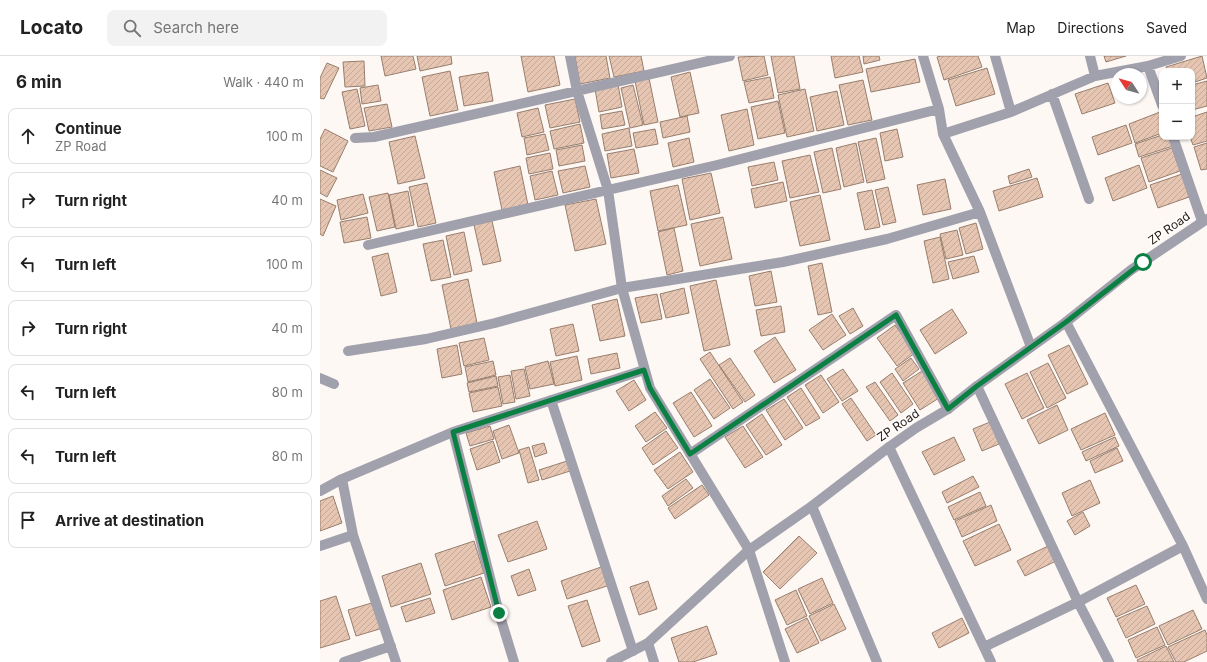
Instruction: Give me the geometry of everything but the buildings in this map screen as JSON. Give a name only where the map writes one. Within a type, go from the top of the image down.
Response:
[{"type":"street","points":[[570,56],[577,91],[608,190],[622,288],[650,388],[749,550],[785,662]]},
{"type":"street","points":[[355,138],[374,138],[730,56]]},
{"type":"street","points":[[923,56],[939,109],[943,134],[980,212],[1031,347]]},
{"type":"street","points":[[995,56],[1011,112]]},
{"type":"street","points":[[1090,56],[1096,76]]},
{"type":"street","points":[[943,134],[1011,112],[1096,76],[1148,66],[1181,56]]},
{"type":"street","points":[[1148,66],[1162,104]]},
{"type":"street","points":[[1052,94],[1089,199]]},
{"type":"street","points":[[368,245],[608,190],[939,109]]},
{"type":"street","points":[[1174,140],[1205,220]]},
{"type":"street","points":[[348,350],[426,340],[495,323],[622,288],[783,262],[887,239],[980,212]]},
{"type":"street","name":"ZP Road","points":[[612,662],[648,643],[749,550],[812,506],[889,447],[916,428],[948,409],[977,386],[1066,322],[1131,270],[1205,220]]},
{"type":"street","points":[[690,454],[896,315],[948,409]]},
{"type":"street","points":[[1066,322],[1183,546],[1207,599]]},
{"type":"street","points":[[320,491],[342,479],[453,432],[644,370]]},
{"type":"street","points":[[320,378],[334,384]]},
{"type":"street","points":[[977,386],[1078,602],[1108,662]]},
{"type":"street","points":[[551,400],[633,651]]},
{"type":"street","points":[[453,432],[499,613],[514,662]]},
{"type":"street","points":[[889,447],[991,662]]},
{"type":"street","points":[[342,479],[353,535],[396,662]]},
{"type":"street","points":[[812,506],[878,662]]},
{"type":"street","points":[[320,546],[353,535]]},
{"type":"street","points":[[984,647],[1078,602],[1183,546]]},
{"type":"street","points":[[648,643],[654,662]]},
{"type":"street","points":[[344,662],[391,646]]},
{"type":"route","points":[[499,613],[453,432],[644,370],[650,388],[690,454],[896,315],[948,409],[977,386],[1066,322],[1143,262]]}]
